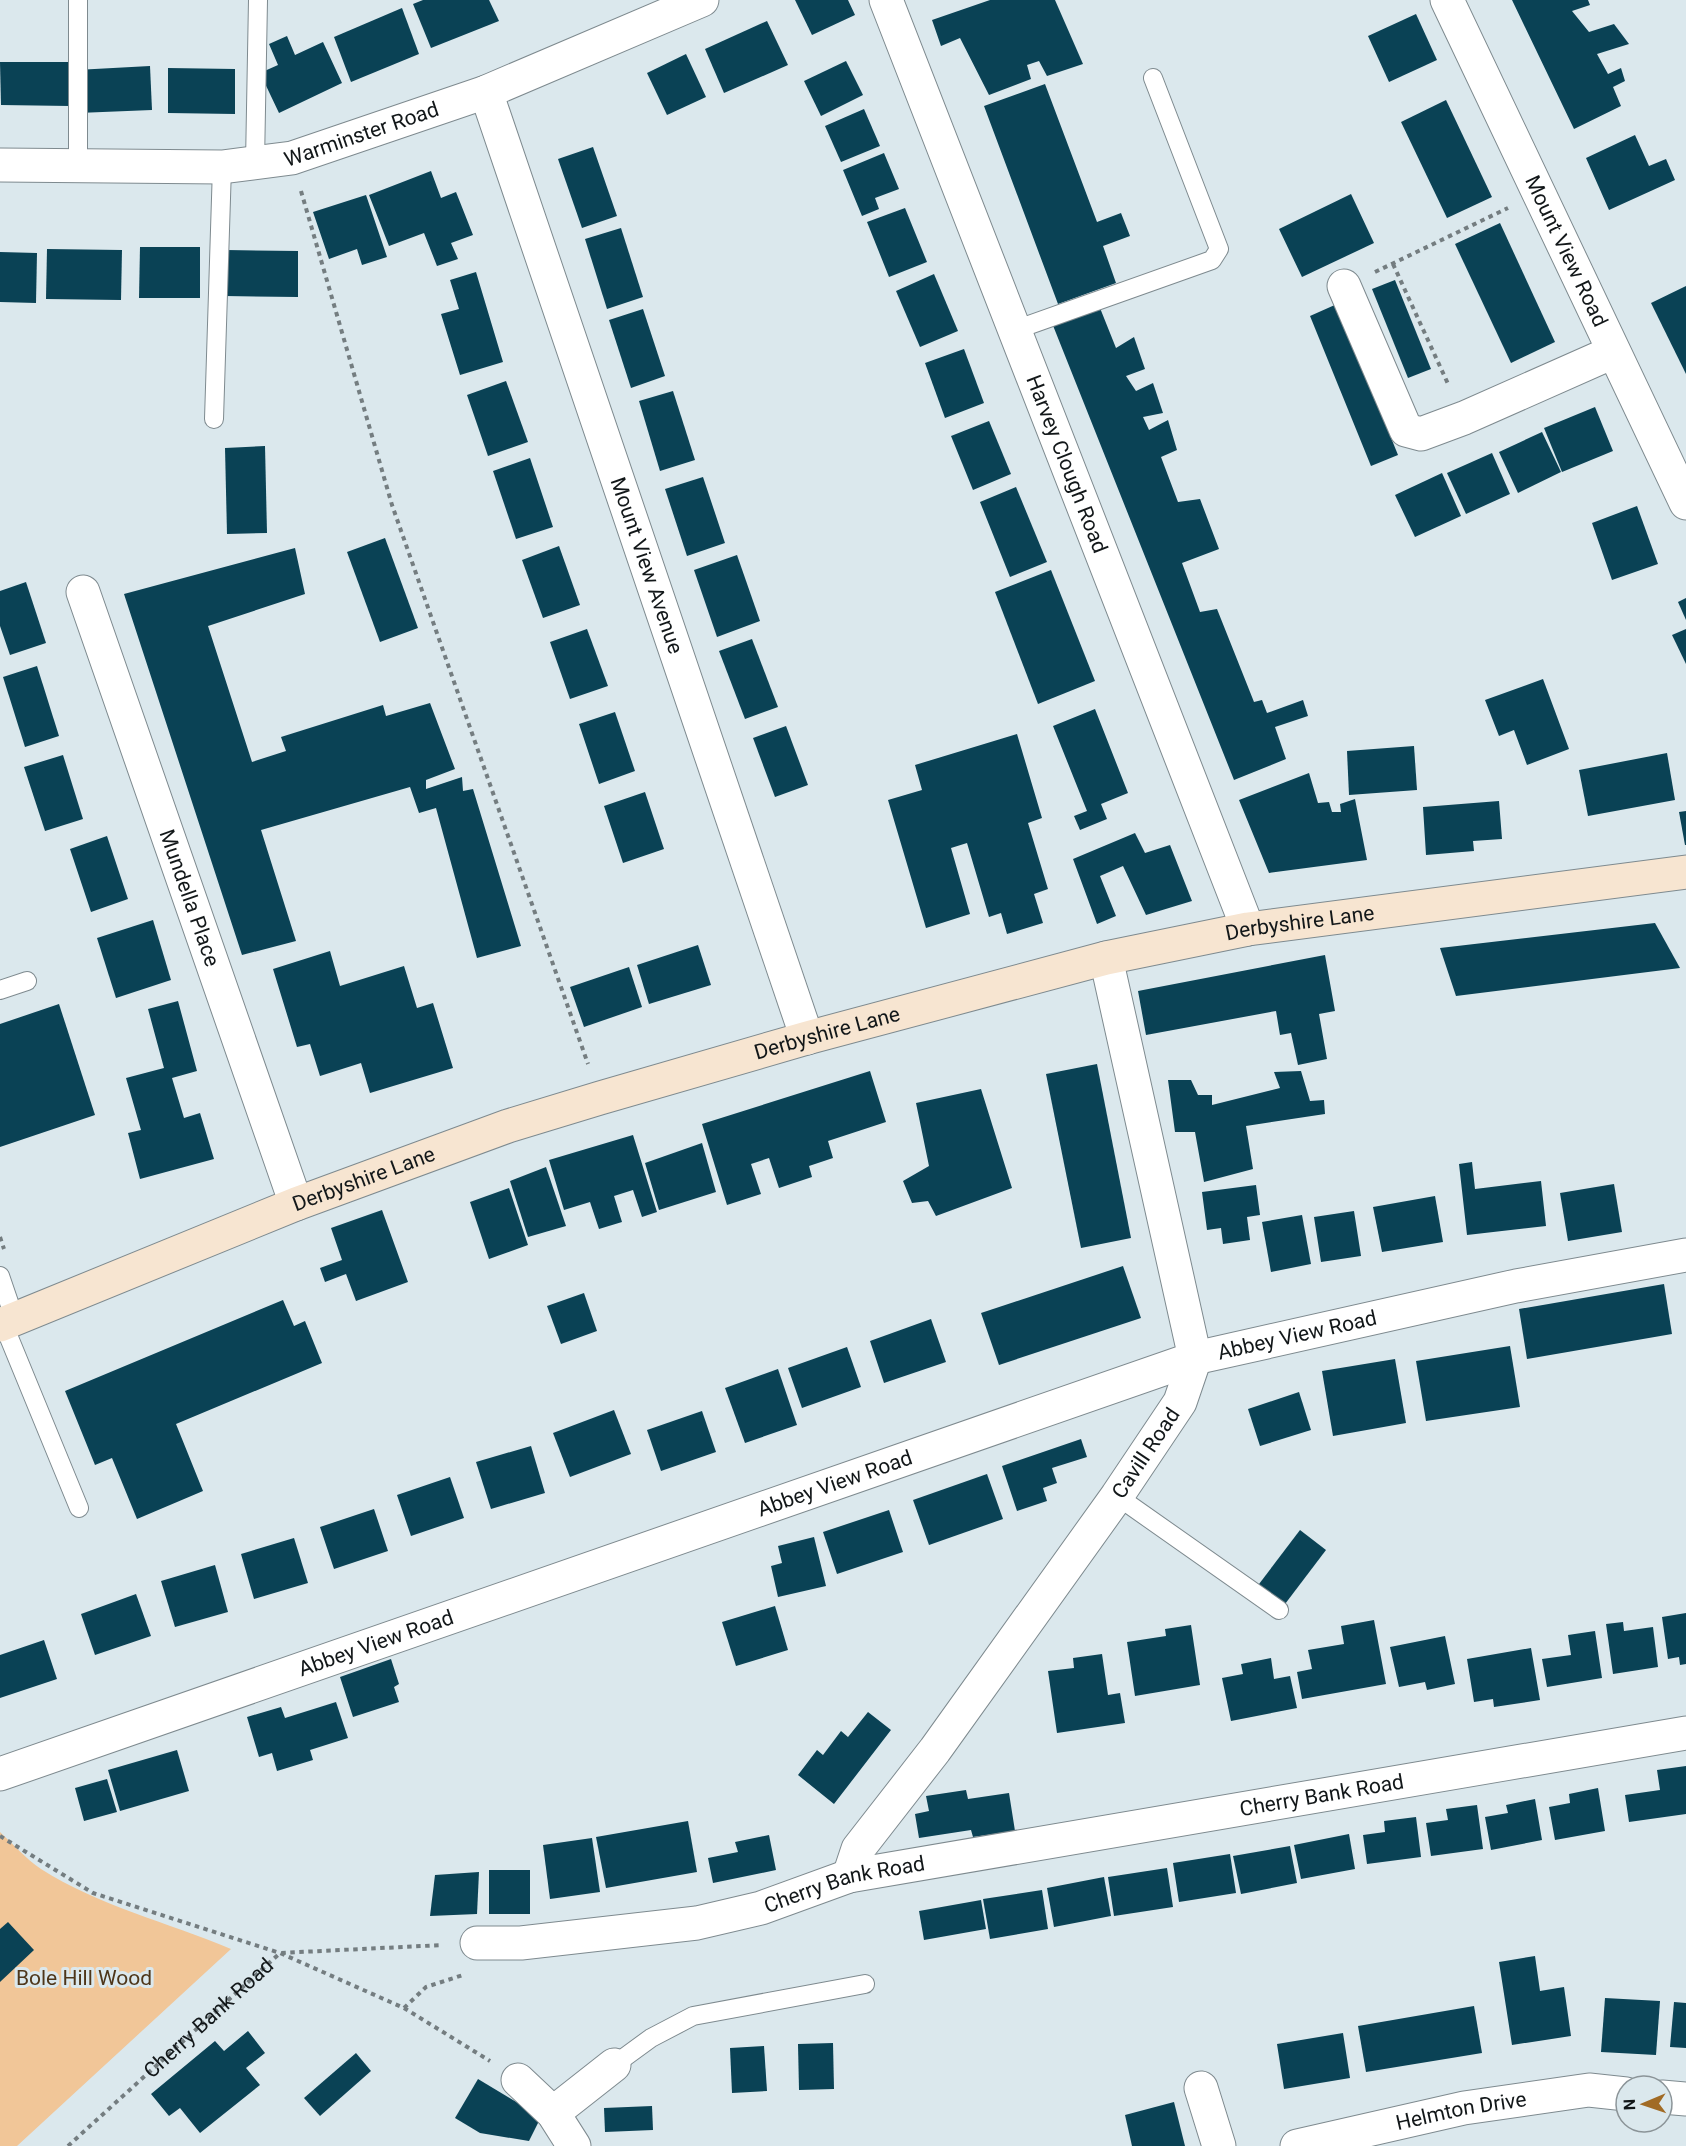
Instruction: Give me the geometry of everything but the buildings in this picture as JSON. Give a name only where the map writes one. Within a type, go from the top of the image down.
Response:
[{"type":"street","name":"Warminster Road","points":[[0,165],[222,167],[291,158],[486,92],[702,0]]},
{"type":"street","name":"Harvey Clough Road","points":[[886,0],[1248,929]]},
{"type":"street","name":"Mount View Road","points":[[1446,0],[1613,352],[1675,451],[1686,502]]},
{"type":"street","name":"Mount View Avenue","points":[[486,92],[807,1038]]},
{"type":"street","points":[[1344,286],[1406,430],[1421,434],[1464,418],[1613,352]]},
{"type":"street","name":"Mundella Place","points":[[83,592],[296,1204]]},
{"type":"street","name":"Derbyshire Lane","points":[[6,1323],[296,1204],[508,1126],[807,1038],[1106,958],[1248,929],[1686,872]]},
{"type":"street","points":[[1106,958],[1195,1358]]},
{"type":"street","name":"Abbey View Road","points":[[0,1774],[1195,1358],[1516,1286],[1686,1255]]},
{"type":"street","name":"Cavill Road","points":[[849,1876],[858,1849],[935,1750],[1117,1496],[1180,1402],[1195,1358]]},
{"type":"street","name":"Cherry Bank Road","points":[[477,1943],[532,1942],[697,1923],[761,1908],[849,1876],[1686,1733]]},
{"type":"street","points":[[553,2113],[614,2065]]},
{"type":"street","points":[[518,2080],[553,2113],[574,2146]]},
{"type":"street","points":[[1201,2088],[1219,2146]]},
{"type":"street","name":"Helmton Drive","points":[[1297,2146],[1464,2108],[1589,2090],[1614,2093]]},
{"type":"lane","points":[[78,0],[78,166]]},
{"type":"lane","points":[[255,163],[258,0]]},
{"type":"lane","points":[[1015,330],[1212,260],[1219,249],[1153,78]]},
{"type":"lane","points":[[214,419],[222,167]]},
{"type":"lane","points":[[0,990],[27,981]]},
{"type":"lane","points":[[0,1276],[6,1323],[79,1508]]},
{"type":"lane","points":[[1117,1496],[1279,1610]]},
{"type":"lane","points":[[614,2065],[651,2038],[693,2016],[865,1984]]},
{"type":"path","points":[[291,158],[392,505],[600,1098]]},
{"type":"path","points":[[1344,286],[1539,193]]},
{"type":"path","points":[[1393,264],[1464,418]]},
{"type":"path","points":[[0,1836],[93,1893],[280,1953],[404,2008],[488,2059]]},
{"type":"path","name":"Cherry Bank Road","points":[[68,2146],[280,1953],[477,1943]]},
{"type":"green space","name":"Bole Hill Wood","points":[[0,1832],[35,1865],[63,1882],[110,1903],[231,1949],[17,2146],[0,2146]]}]
